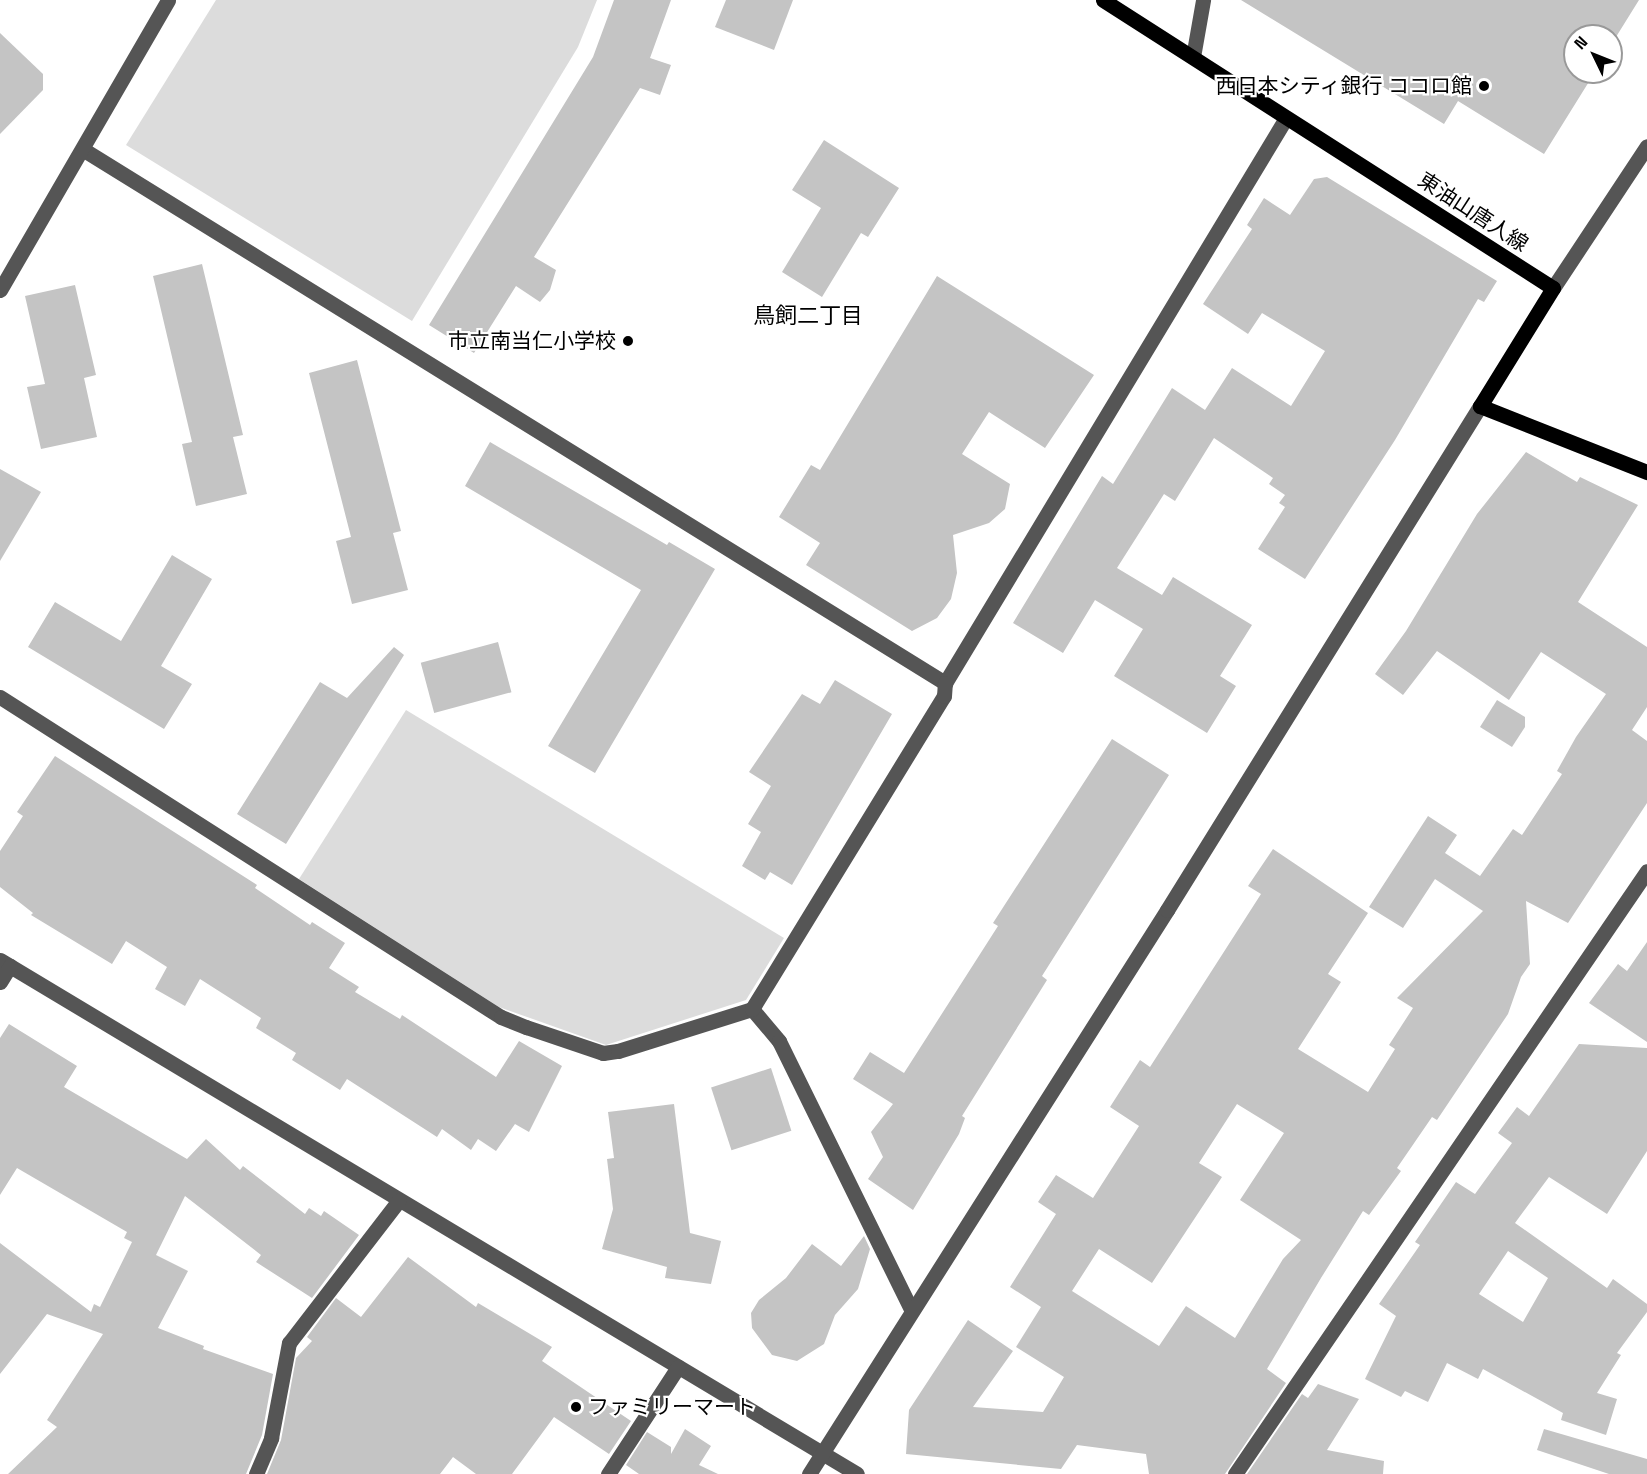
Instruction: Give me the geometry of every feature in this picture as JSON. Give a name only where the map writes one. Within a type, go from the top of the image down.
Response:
[{"type":"main road","name":"東油山唐人線","points":[[1103,0],[1553,288]]},
{"type":"main road","points":[[1553,288],[1480,406],[1647,472]]},
{"type":"street","points":[[1,285],[84,150],[168,0]]},
{"type":"street","points":[[1194,57],[1203,0]]},
{"type":"street","points":[[0,698],[501,1017],[526,1028],[611,1052],[752,1009],[944,696],[945,683],[1286,118]]},
{"type":"street","points":[[1553,288],[1647,146]]},
{"type":"street","points":[[84,150],[945,683]]},
{"type":"street","points":[[808,1474],[911,1309],[1161,920],[1480,406]]},
{"type":"street","points":[[1235,1474],[1647,871]]},
{"type":"street","points":[[0,982],[5,963],[821,1455],[857,1474]]},
{"type":"street","points":[[752,1009],[779,1041],[911,1309]]},
{"type":"street","points":[[256,1474],[271,1438],[289,1343],[399,1200]]},
{"type":"street","points":[[608,1474],[678,1367]]},
{"type":"shaded area","points":[[216,0],[597,0],[578,47],[412,321],[126,145]]},
{"type":"shaded area","points":[[406,710],[784,938],[746,1000],[606,1045],[499,1007],[299,879]]},
{"type":"building","points":[[614,0],[671,0],[650,58],[671,65],[660,95],[640,88],[534,257],[556,270],[550,290],[540,302],[516,286],[474,353],[429,325],[593,57]]},
{"type":"building","points":[[726,0],[793,0],[774,50],[715,27]]},
{"type":"building","name":"西日本シティ銀行 ココロ館","points":[[1241,0],[1639,0],[1623,26],[1563,24],[1563,84],[1588,84],[1544,154],[1458,101],[1444,124]]},
{"type":"building","points":[[0,33],[43,74],[43,90],[0,134]]},
{"type":"building","points":[[824,140],[899,188],[868,237],[861,233],[822,297],[782,272],[821,208],[792,190]]},
{"type":"building","points":[[1327,177],[1497,281],[1484,302],[1478,299],[1395,440],[1305,579],[1258,549],[1285,507],[1279,503],[1285,495],[1269,484],[1273,478],[1214,438],[1175,501],[1164,494],[1117,568],[1162,595],[1173,577],[1252,625],[1220,676],[1236,686],[1207,733],[1114,676],[1143,629],[1095,600],[1063,653],[1013,623],[1102,476],[1113,484],[1172,388],[1205,410],[1232,368],[1291,406],[1325,351],[1262,313],[1248,334],[1203,304],[1252,229],[1247,225],[1264,198],[1290,215],[1314,179]]},
{"type":"building","points":[[202,264],[243,435],[233,437],[247,494],[196,506],[182,444],[192,442],[153,276]]},
{"type":"building","points":[[937,276],[1094,375],[1045,448],[989,412],[962,454],[1010,484],[1005,509],[989,523],[953,535],[957,573],[951,599],[937,618],[912,631],[806,565],[820,543],[779,517],[811,465],[820,470]]},
{"type":"building","points":[[75,285],[96,375],[84,378],[97,437],[41,449],[27,387],[45,384],[25,296]]},
{"type":"building","points":[[357,360],[401,531],[393,533],[408,590],[352,604],[336,541],[351,537],[309,373]]},
{"type":"building","points":[[490,442],[667,545],[669,542],[715,569],[595,773],[548,746],[641,590],[465,486]]},
{"type":"building","points":[[1526,452],[1577,482],[1580,477],[1638,505],[1578,602],[1647,647],[1647,707],[1632,730],[1647,741],[1647,803],[1568,923],[1526,901],[1530,964],[1521,977],[1508,1014],[1437,1120],[1432,1117],[1397,1168],[1401,1171],[1369,1215],[1363,1211],[1321,1278],[1267,1369],[1286,1383],[1225,1474],[1149,1474],[1146,1454],[1077,1445],[1061,1469],[906,1454],[909,1410],[968,1320],[1013,1351],[973,1407],[1043,1412],[1064,1377],[1016,1347],[1041,1307],[1010,1287],[1056,1214],[1038,1202],[1056,1175],[1093,1198],[1139,1126],[1110,1107],[1140,1060],[1150,1067],[1261,894],[1248,886],[1273,849],[1368,913],[1328,974],[1341,982],[1298,1049],[1368,1092],[1395,1049],[1389,1045],[1413,1008],[1397,998],[1483,911],[1435,879],[1403,928],[1369,907],[1428,816],[1457,835],[1445,853],[1480,876],[1513,829],[1522,835],[1562,774],[1557,771],[1576,737],[1606,694],[1541,652],[1509,700],[1437,651],[1403,695],[1375,674],[1406,631],[1477,514]],"holes":[[[1237,1104],[1284,1133],[1240,1200],[1301,1240],[1283,1259],[1235,1338],[1186,1306],[1159,1346],[1072,1291],[1099,1249],[1152,1283],[1222,1177],[1199,1163]]]},
{"type":"building","points":[[0,469],[41,492],[0,561]]},
{"type":"building","points":[[172,555],[212,579],[161,666],[192,684],[164,729],[28,647],[55,602],[121,641]]},
{"type":"building","points":[[498,642],[511,692],[434,713],[421,663]]},
{"type":"building","points":[[394,647],[404,655],[286,844],[237,814],[320,682],[347,698]]},
{"type":"building","points":[[835,680],[892,714],[792,885],[770,872],[765,880],[742,866],[761,832],[748,824],[771,786],[749,772],[802,694],[820,704]]},
{"type":"building","points":[[1497,700],[1525,717],[1525,727],[1512,747],[1480,727]]},
{"type":"building","points":[[1112,739],[1169,775],[1042,976],[1047,980],[962,1116],[965,1118],[959,1134],[913,1210],[868,1179],[883,1157],[871,1132],[893,1104],[853,1079],[870,1052],[904,1073],[998,926],[993,923]]},
{"type":"building","points":[[55,756],[257,885],[255,888],[310,925],[312,922],[345,943],[329,968],[359,987],[355,992],[400,1019],[402,1015],[496,1077],[519,1041],[562,1066],[529,1132],[515,1124],[496,1151],[478,1139],[471,1150],[442,1129],[437,1137],[347,1079],[340,1090],[292,1060],[296,1053],[256,1028],[261,1018],[200,979],[185,1006],[155,989],[167,967],[126,941],[112,964],[31,915],[33,913],[0,887],[0,851],[23,816],[17,812]]},
{"type":"building","points":[[1647,942],[1647,1042],[1589,1003],[1618,964],[1627,971]]},
{"type":"building","points":[[9,1024],[77,1066],[64,1087],[187,1159],[206,1139],[240,1170],[243,1166],[305,1214],[309,1208],[321,1216],[324,1211],[359,1235],[312,1298],[256,1262],[261,1255],[185,1196],[156,1255],[188,1271],[158,1328],[204,1346],[203,1349],[273,1374],[262,1435],[246,1474],[8,1474],[57,1427],[47,1420],[103,1334],[47,1314],[0,1374],[0,1243],[91,1312],[94,1304],[100,1307],[132,1242],[124,1238],[127,1232],[17,1168],[0,1195],[0,1038]]},
{"type":"building","points":[[1579,1044],[1647,1048],[1647,1151],[1607,1214],[1549,1177],[1515,1223],[1607,1288],[1613,1279],[1647,1304],[1647,1312],[1617,1353],[1621,1355],[1597,1393],[1617,1399],[1606,1435],[1561,1420],[1563,1413],[1483,1369],[1478,1379],[1447,1363],[1428,1402],[1405,1391],[1401,1397],[1365,1379],[1396,1316],[1379,1304],[1420,1245],[1415,1242],[1456,1182],[1475,1194],[1512,1143],[1498,1133],[1517,1107],[1529,1116]],"holes":[[[1508,1251],[1548,1278],[1523,1322],[1479,1294]]]},
{"type":"building","points":[[771,1068],[791,1131],[731,1150],[711,1087]]},
{"type":"building","points":[[674,1104],[690,1233],[721,1241],[711,1284],[665,1278],[667,1267],[602,1249],[613,1209],[607,1159],[614,1158],[608,1112]]},
{"type":"building","points":[[864,1236],[870,1249],[858,1289],[835,1315],[824,1344],[797,1361],[772,1355],[752,1328],[751,1313],[759,1300],[786,1278],[812,1244],[841,1266]]},
{"type":"building","points":[[408,1257],[476,1307],[478,1303],[552,1347],[542,1361],[631,1421],[609,1454],[554,1417],[512,1474],[476,1474],[453,1457],[440,1474],[267,1474],[281,1440],[296,1358],[312,1341],[307,1337],[336,1298],[361,1317]]},
{"type":"building","points":[[1318,1384],[1359,1399],[1327,1450],[1384,1461],[1383,1474],[1247,1474],[1302,1394],[1308,1398]]},
{"type":"building","points":[[685,1429],[711,1446],[699,1465],[718,1474],[639,1474],[626,1465],[647,1432],[671,1447],[671,1454]]},
{"type":"building","points":[[1544,1429],[1647,1459],[1647,1474],[1609,1474],[1537,1450]]},
{"type":"place","name":"西日本シティ銀行 ココロ館","points":[[1484,86]]},
{"type":"place","name":"市立南当仁小学校","points":[[628,341]]},
{"type":"place","name":"ファミリーマート","points":[[576,1407]]},
{"type":"district","name":"鳥飼二丁目","points":[[808,316]]}]
